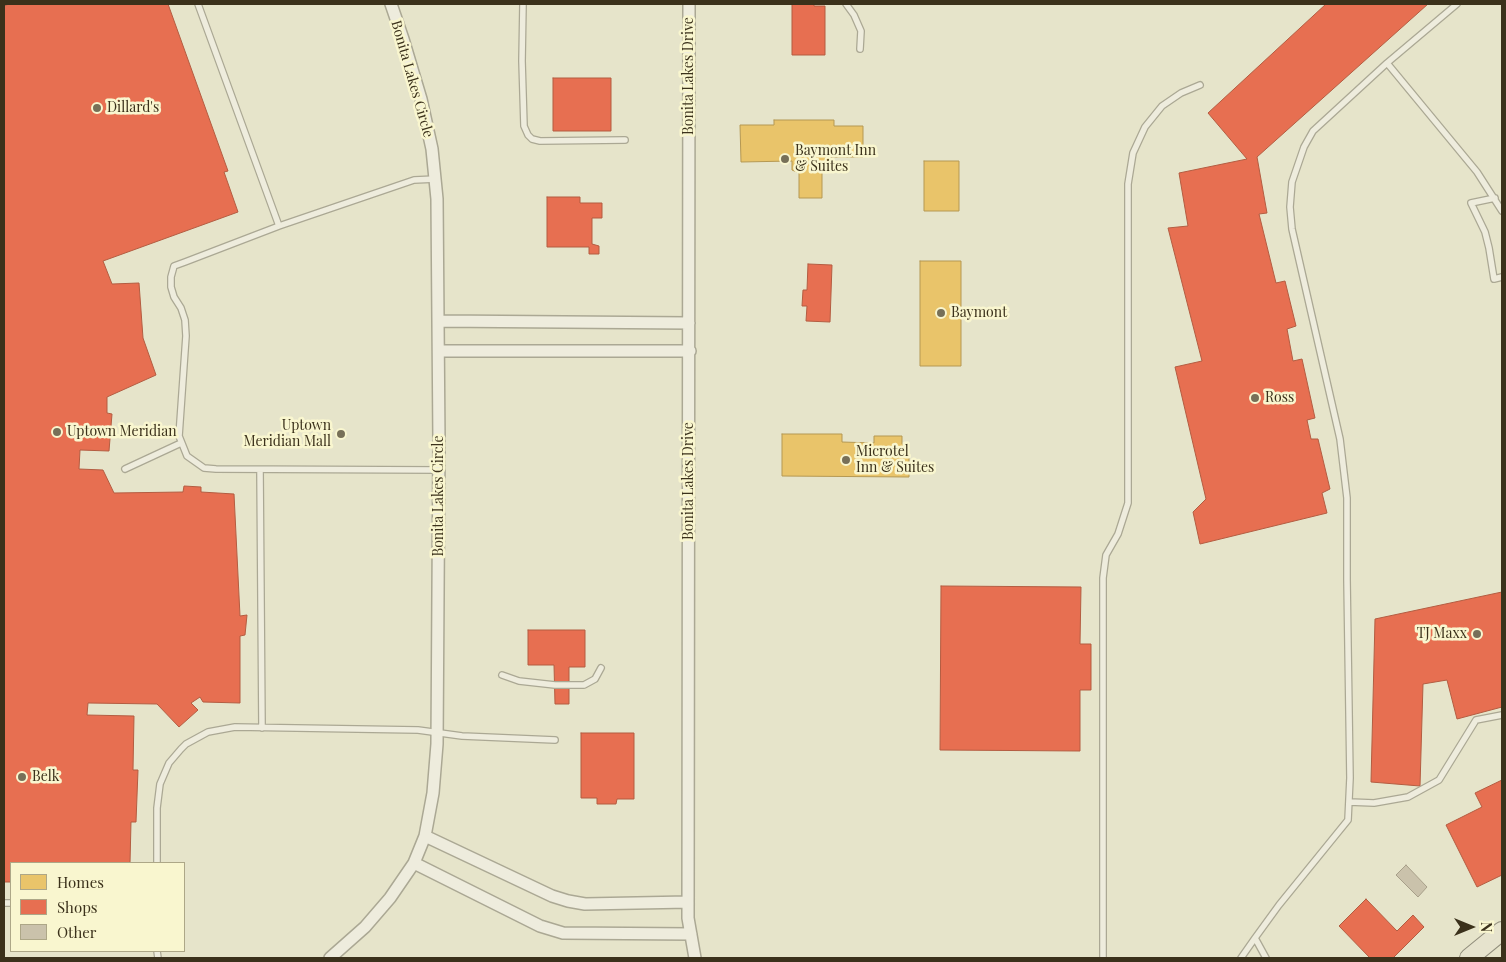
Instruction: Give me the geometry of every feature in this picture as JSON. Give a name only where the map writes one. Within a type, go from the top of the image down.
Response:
[{"type":"main road","points":[[1470,958],[1502,930]]},
{"type":"street","name":"Bonita Lakes Circle","points":[[330,958],[365,927],[390,898],[414,863],[425,836],[433,793],[437,733],[439,321],[436,179],[432,149],[421,99],[403,38],[390,4]]},
{"type":"street","name":"Bonita Lakes Drive","points":[[689,4],[688,918],[696,958]]},
{"type":"street","points":[[439,321],[689,323]]},
{"type":"street","points":[[439,352],[690,352]]},
{"type":"street","points":[[425,836],[552,896],[568,901],[585,904],[688,902]]},
{"type":"street","points":[[414,863],[540,926],[563,933],[691,934]]},
{"type":"lane","points":[[198,4],[280,226]]},
{"type":"lane","points":[[523,4],[524,126],[528,135],[532,139],[540,141],[625,140]]},
{"type":"lane","points":[[846,4],[861,31],[860,49]]},
{"type":"lane","points":[[1241,958],[1279,906],[1348,820],[1350,778],[1346,580],[1347,498],[1340,439],[1294,236],[1290,208],[1292,182],[1304,147],[1313,131],[1387,63],[1457,4]]},
{"type":"lane","points":[[1387,63],[1477,172],[1502,210]]},
{"type":"lane","points":[[1104,958],[1103,578],[1106,554],[1118,534],[1128,503],[1128,184],[1133,153],[1145,127],[1162,106],[1181,93],[1200,85]]},
{"type":"lane","points":[[436,179],[414,180],[280,226],[174,266],[171,286],[185,320],[186,336],[179,436],[187,456],[204,468],[216,470],[439,470]]},
{"type":"lane","points":[[1495,198],[1471,203],[1485,232],[1490,248],[1494,279],[1502,277]]},
{"type":"lane","points":[[125,469],[181,442]]},
{"type":"lane","points":[[260,470],[262,728]]},
{"type":"lane","points":[[502,675],[519,682],[584,685],[595,679],[601,668]]},
{"type":"lane","points":[[1349,802],[1374,803],[1408,797],[1439,780],[1476,720],[1502,715]]},
{"type":"lane","points":[[156,862],[157,808],[160,784],[169,763],[186,744],[208,732],[235,727],[418,730],[462,736],[555,740]]},
{"type":"lane","points":[[1255,938],[1266,958]]},
{"type":"building: Homes","name":"Baymont Inn & Suites","points":[[774,120],[834,120],[834,126],[863,126],[863,157],[829,157],[829,169],[822,171],[822,198],[799,198],[799,173],[792,170],[792,161],[741,162],[740,125],[774,125]]},
{"type":"building: Homes","points":[[924,161],[959,161],[959,211],[924,211]]},
{"type":"building: Homes","name":"Baymont","points":[[920,261],[961,261],[961,366],[920,366]]},
{"type":"building: Homes","name":"Microtel Inn & Suites","points":[[782,434],[842,434],[842,442],[874,443],[874,436],[902,436],[902,444],[909,444],[909,477],[782,476]]},
{"type":"building: Shops","name":"Uptown Meridian","points":[[9,4],[168,4],[228,171],[224,172],[238,212],[103,261],[112,284],[139,283],[143,338],[156,375],[107,397],[107,413],[112,414],[109,451],[80,450],[79,469],[103,470],[114,493],[183,492],[184,486],[201,487],[201,492],[234,494],[240,616],[247,615],[245,635],[240,636],[240,703],[203,702],[200,697],[191,703],[198,710],[179,727],[157,704],[88,703],[87,715],[134,716],[133,770],[138,770],[136,822],[131,822],[130,862],[10,862],[10,882],[4,882],[4,6]]},
{"type":"building: Shops","points":[[792,4],[825,6],[825,55],[792,55]]},
{"type":"building: Shops","points":[[1326,4],[1428,4],[1257,157],[1267,213],[1259,214],[1276,283],[1285,281],[1296,326],[1287,329],[1293,361],[1302,359],[1315,418],[1307,420],[1311,439],[1318,439],[1330,489],[1322,493],[1327,513],[1200,544],[1193,512],[1206,499],[1175,367],[1202,361],[1168,228],[1188,226],[1179,173],[1247,159],[1208,113]]},
{"type":"building: Shops","points":[[553,78],[611,78],[611,131],[553,131]]},
{"type":"building: Shops","points":[[547,197],[580,197],[580,203],[602,203],[602,218],[592,218],[592,244],[599,246],[599,254],[589,254],[589,247],[547,247]]},
{"type":"building: Shops","points":[[808,264],[832,265],[830,322],[806,321],[807,306],[802,306],[803,290],[807,290]]},
{"type":"building: Shops","points":[[941,586],[1081,587],[1080,644],[1091,644],[1091,690],[1080,690],[1080,751],[940,750]]},
{"type":"building: Shops","points":[[1502,592],[1502,707],[1457,719],[1447,680],[1423,684],[1420,786],[1371,782],[1375,619]]},
{"type":"building: Shops","points":[[528,630],[585,630],[585,667],[569,667],[569,704],[555,704],[554,665],[528,665]]},
{"type":"building: Shops","points":[[581,733],[634,733],[634,799],[617,799],[616,804],[597,804],[597,798],[581,798]]},
{"type":"building: Shops","points":[[1502,780],[1502,875],[1477,887],[1446,825],[1482,807],[1475,793]]},
{"type":"building: Shops","points":[[1366,899],[1397,931],[1413,915],[1424,927],[1393,958],[1370,958],[1339,926]]},
{"type":"building: Other","points":[[1406,865],[1427,887],[1418,897],[1396,875]]},
{"type":"place","name":"Dillard's","points":[[97,108]]},
{"type":"place","name":"Baymont Inn & Suites","points":[[785,159]]},
{"type":"place","name":"Baymont","points":[[941,313]]},
{"type":"place","name":"Ross","points":[[1255,398]]},
{"type":"place","name":"Uptown Meridian","points":[[57,432]]},
{"type":"place","name":"Uptown Meridian Mall","points":[[341,434]]},
{"type":"place","name":"Microtel Inn & Suites","points":[[846,460]]},
{"type":"place","name":"TJ Maxx","points":[[1477,634]]},
{"type":"place","name":"Belk","points":[[22,777]]}]
